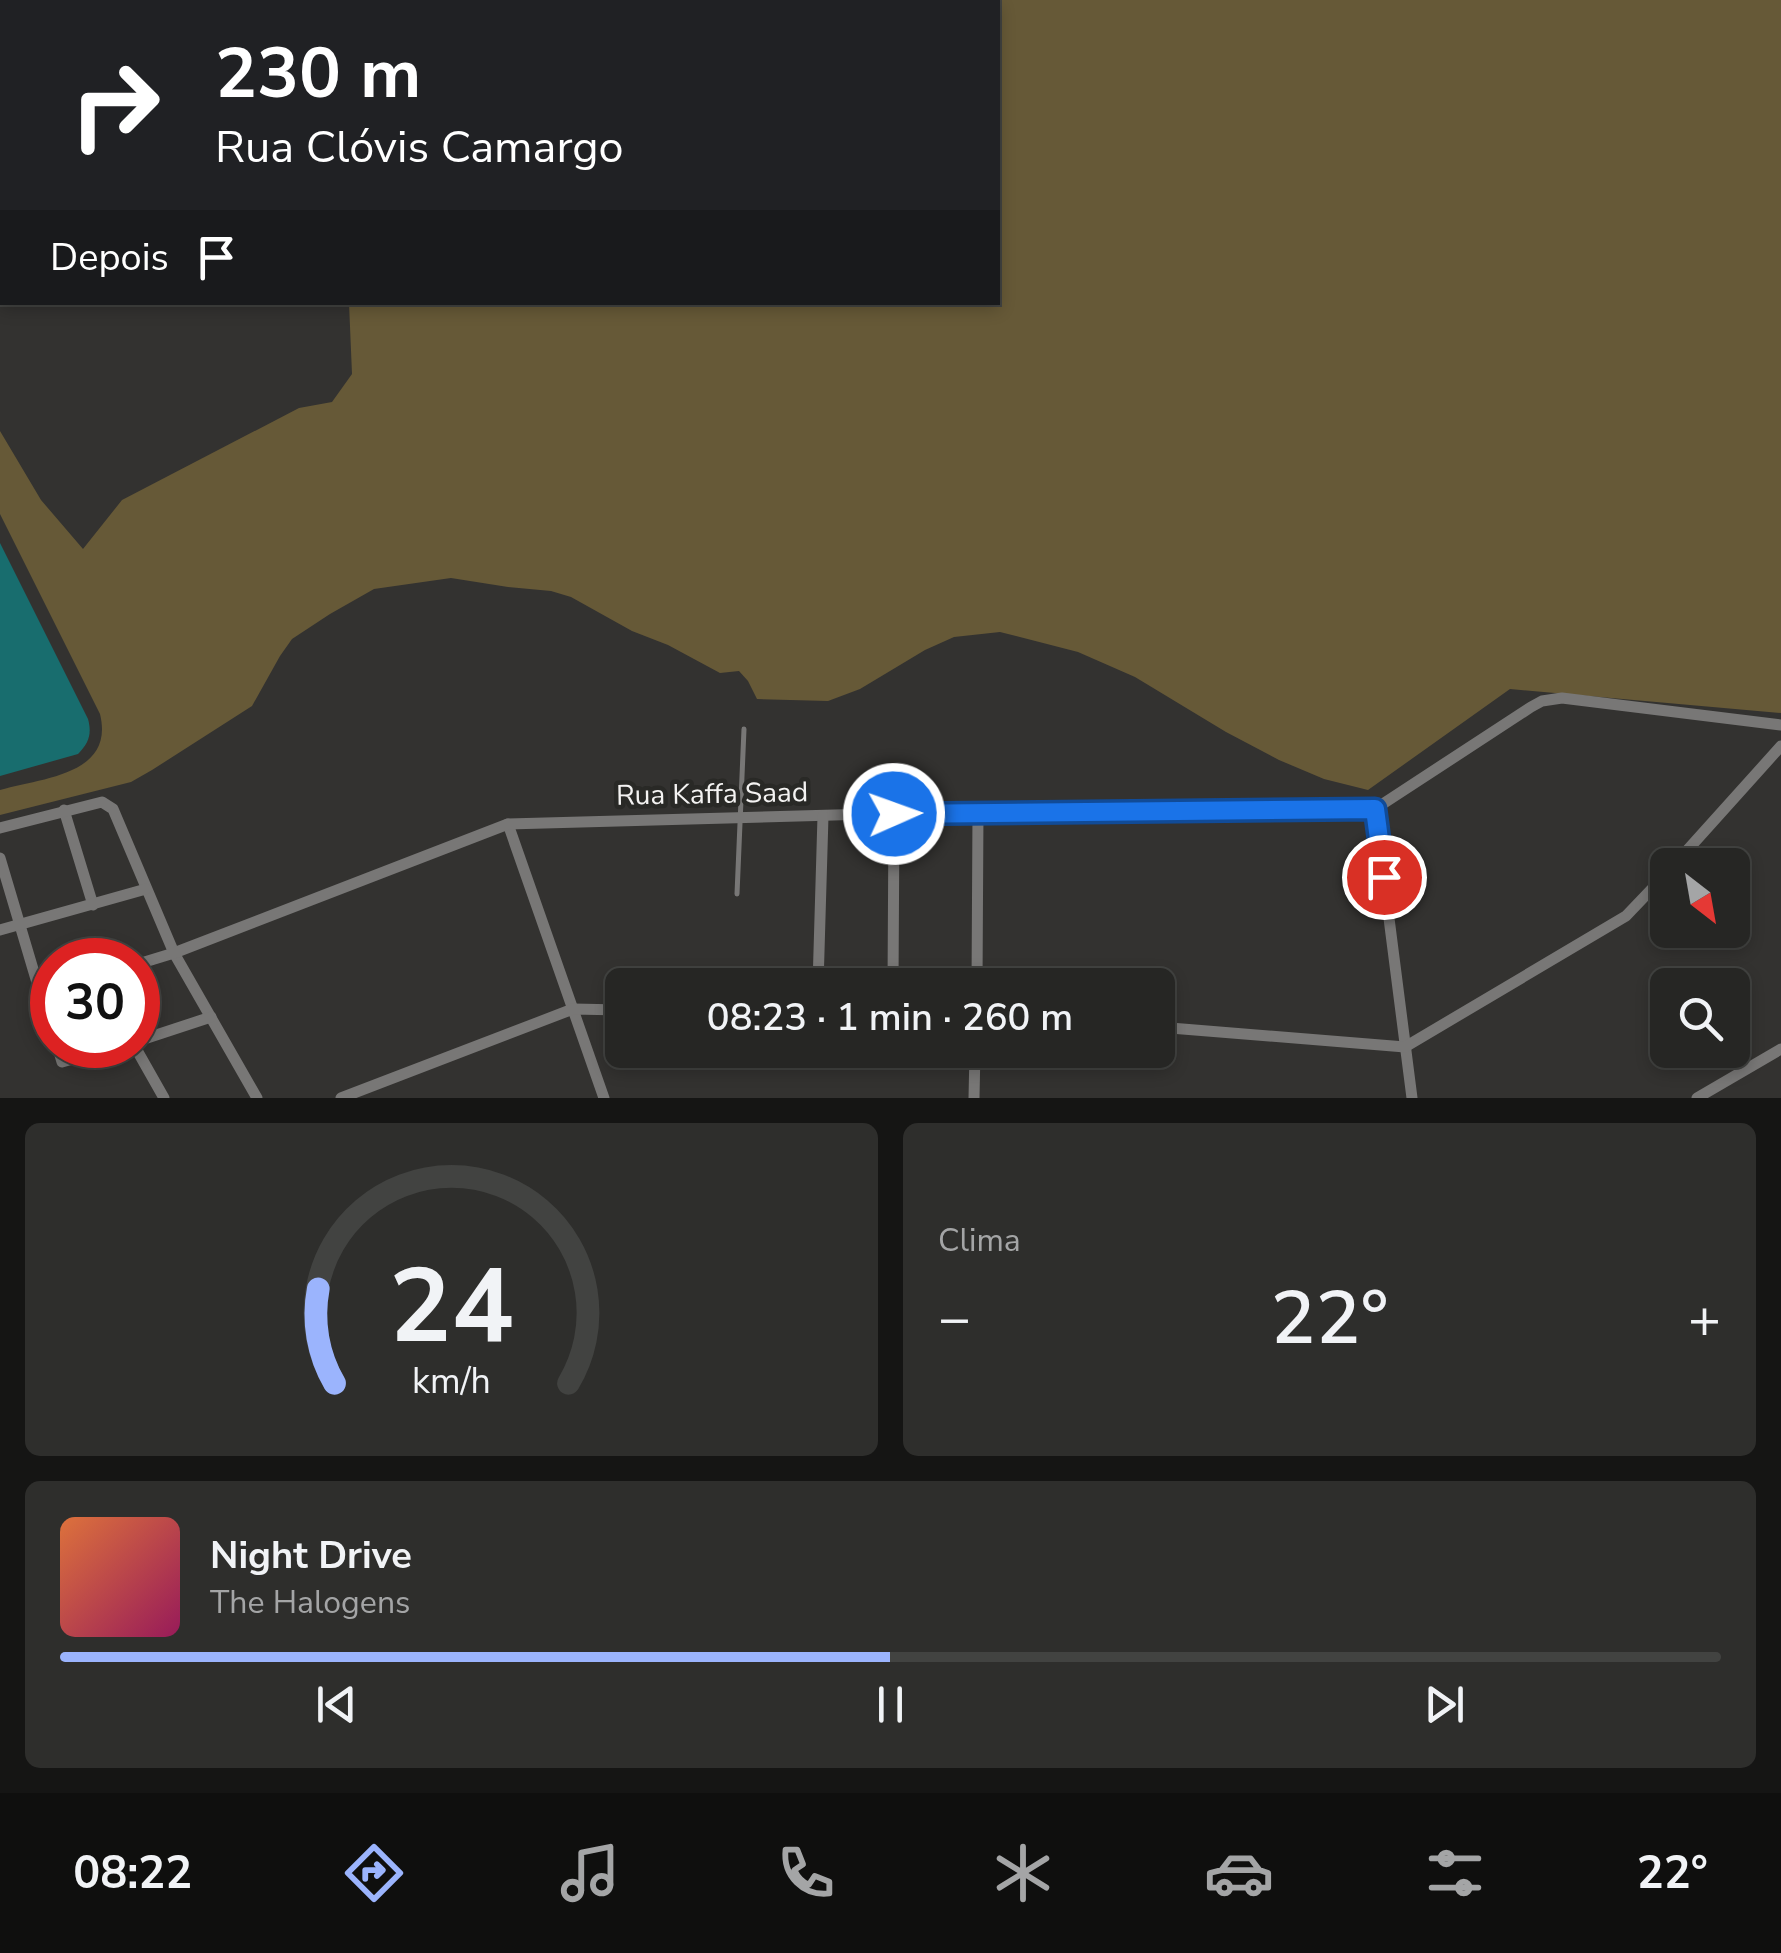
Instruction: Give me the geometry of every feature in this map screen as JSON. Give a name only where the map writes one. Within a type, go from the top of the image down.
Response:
[{"type":"street","points":[[1412,1098],[1375,809],[1531,707],[1552,698],[1781,726]]},
{"type":"street","points":[[1689,848],[1781,746]]},
{"type":"street","points":[[0,828],[102,802],[114,808],[174,953],[257,1098]]},
{"type":"street","name":"Rua Kaffa Saad","points":[[160,957],[508,824],[978,811],[1375,809]]},
{"type":"street","points":[[64,810],[93,906]]},
{"type":"street","points":[[977,968],[978,811]]},
{"type":"street","points":[[893,968],[894,814]]},
{"type":"street","points":[[819,968],[823,816]]},
{"type":"street","points":[[508,824],[604,1098]]},
{"type":"street","points":[[0,858],[30,951]]},
{"type":"street","points":[[0,930],[146,889]]},
{"type":"street","points":[[1175,1028],[1405,1047],[1626,916],[1650,891]]},
{"type":"street","points":[[341,1098],[574,1009],[605,1010]]},
{"type":"street","points":[[160,1035],[211,1018]]},
{"type":"street","points":[[1697,1098],[1781,1049]]},
{"type":"street","points":[[149,1068],[164,1098]]},
{"type":"street","points":[[974,1098],[975,1068]]},
{"type":"lane","points":[[737,894],[744,729]]},
{"type":"shaded area","points":[[1000,0],[1781,0],[1781,713],[1510,689],[1368,790],[1324,779],[1279,760],[1135,677],[1078,652],[1000,632],[954,637],[860,689],[828,701],[757,699],[739,671],[720,673],[571,597],[451,578],[374,589],[330,614],[292,639],[252,706],[131,782],[0,815],[0,790],[54,777],[86,762],[97,750],[102,734],[100,714],[0,514],[0,431],[41,500],[83,549],[122,500],[299,408],[332,402],[352,374],[349,305],[1000,305]]},
{"type":"water","points":[[0,543],[90,729],[78,754],[0,776]]},
{"type":"route","points":[[894,814],[1375,809],[1384,877]]}]
